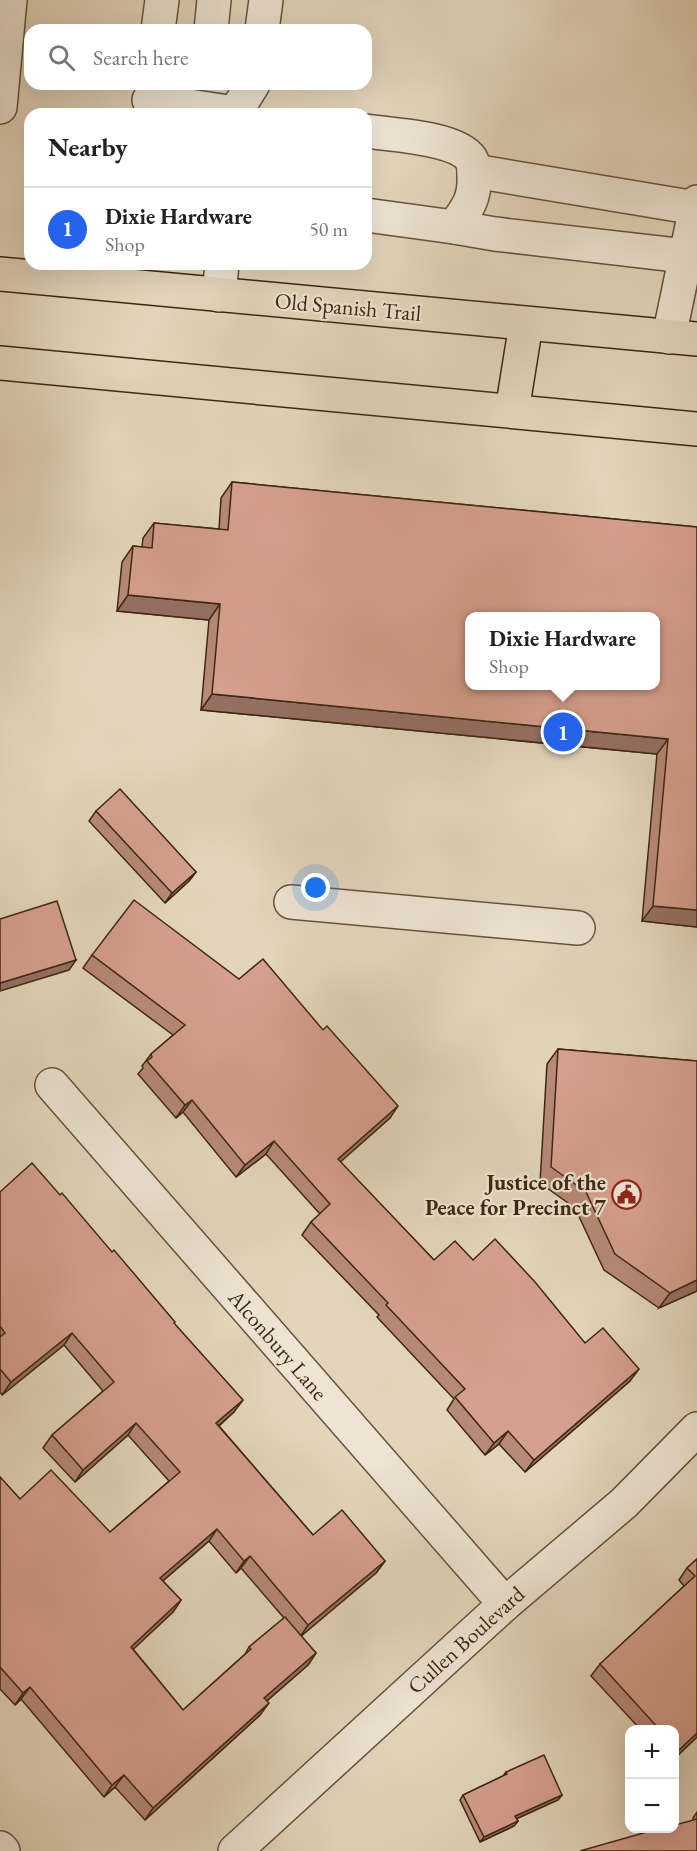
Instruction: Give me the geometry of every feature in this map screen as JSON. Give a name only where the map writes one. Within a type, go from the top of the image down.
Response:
[{"type":"main road","name":"Old Spanish Trail","points":[[0,274],[220,279],[526,324],[683,338]]},
{"type":"main road","points":[[512,411],[526,324]]},
{"type":"main road","points":[[0,363],[697,429]]},
{"type":"street","points":[[0,107],[10,0]]},
{"type":"street","points":[[159,24],[162,0]]},
{"type":"street","points":[[212,24],[214,0]]},
{"type":"street","points":[[263,24],[266,0]]},
{"type":"street","points":[[214,90],[232,108]]},
{"type":"street","points":[[242,108],[250,90]]},
{"type":"street","points":[[149,99],[203,108]]},
{"type":"street","points":[[372,132],[447,143],[471,159],[475,193],[467,210],[454,226]]},
{"type":"street","points":[[474,171],[696,205],[685,256],[683,338]]},
{"type":"street","points":[[372,216],[454,226],[495,234],[685,256]]},
{"type":"street","points":[[291,902],[578,928]]},
{"type":"street","name":"Alconbury Lane","points":[[52,1085],[505,1604]]},
{"type":"street","name":"Cullen Boulevard","points":[[235,1851],[505,1604],[624,1503],[697,1430]]},
{"type":"building","points":[[232,482],[697,527],[697,910],[653,906],[668,739],[212,694],[220,604],[128,595],[133,546],[152,548],[154,523],[228,530]]},
{"type":"building","points":[[120,789],[196,872],[172,893],[96,811]]},
{"type":"building","points":[[134,900],[239,979],[263,959],[323,1030],[327,1026],[398,1106],[338,1159],[434,1260],[455,1241],[473,1260],[495,1239],[535,1282],[585,1343],[603,1328],[639,1369],[534,1460],[508,1431],[494,1443],[455,1397],[465,1389],[311,1222],[330,1204],[274,1141],[245,1165],[192,1100],[185,1105],[147,1061],[152,1057],[151,1054],[185,1025],[92,955]]},
{"type":"building","points":[[57,901],[76,960],[0,983],[0,919]]},
{"type":"building","name":"Justice of the Peace for Precinct 7","points":[[558,1049],[697,1061],[697,1280],[670,1293],[615,1254],[586,1192],[551,1167]]},
{"type":"building","points":[[32,1163],[60,1195],[62,1193],[112,1252],[114,1250],[174,1323],[243,1400],[216,1423],[313,1535],[342,1510],[385,1561],[308,1625],[250,1556],[244,1561],[217,1529],[160,1578],[181,1600],[131,1647],[183,1710],[251,1649],[249,1647],[285,1617],[316,1653],[264,1698],[269,1703],[153,1808],[124,1775],[112,1785],[30,1687],[23,1693],[0,1667],[0,1477],[20,1499],[51,1470],[110,1532],[180,1472],[136,1423],[83,1470],[52,1435],[114,1382],[72,1333],[11,1382],[0,1369],[0,1337],[5,1333],[0,1326],[0,1192]]},
{"type":"building","points":[[697,1559],[697,1733],[679,1750],[679,1725],[655,1725],[600,1664],[695,1576],[687,1568]]},
{"type":"building","points":[[544,1755],[562,1795],[515,1816],[518,1821],[484,1837],[463,1795]]},
{"type":"building","points":[[697,1819],[697,1851],[580,1851],[643,1833],[679,1833],[679,1824]]},
{"type":"place","name":"Dixie Hardware","points":[[563,732]]},
{"type":"place","name":"Justice of the Peace for Precinct 7","points":[[627,1195]]}]
